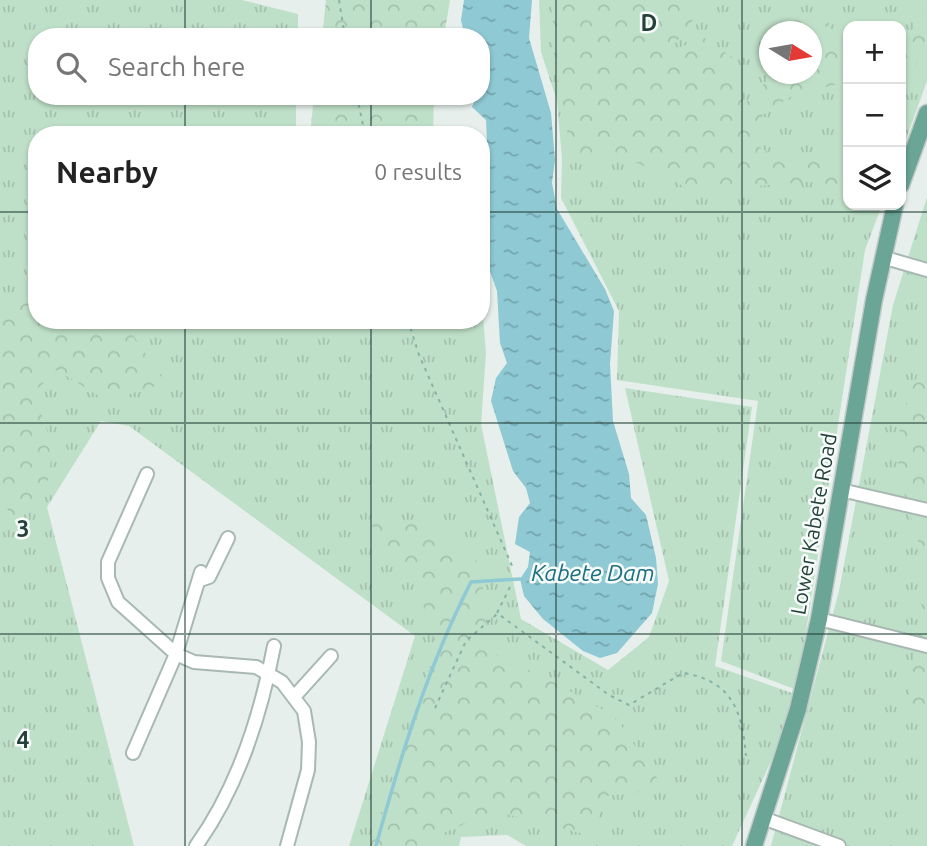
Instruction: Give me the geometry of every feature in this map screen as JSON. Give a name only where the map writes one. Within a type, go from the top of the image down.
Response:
[{"type":"main road","points":[[906,171],[927,113]]},
{"type":"main road","name":"Lower Kabete Road","points":[[754,846],[798,709],[819,619],[883,257],[894,210]]},
{"type":"street","points":[[883,257],[927,270]]},
{"type":"street","points":[[147,474],[108,562],[108,578],[118,602],[176,654],[194,662],[248,664],[282,682],[304,711],[309,770],[287,846]]},
{"type":"street","points":[[841,490],[927,510]]},
{"type":"street","points":[[133,753],[176,654],[200,576],[209,577],[228,538]]},
{"type":"street","points":[[819,619],[927,646]]},
{"type":"street","points":[[196,846],[226,794],[268,675],[274,646]]},
{"type":"street","points":[[294,697],[331,656]]},
{"type":"street","points":[[763,818],[839,846]]},
{"type":"path","points":[[338,0],[343,28]]},
{"type":"path","points":[[359,105],[363,126]]},
{"type":"path","points":[[411,329],[419,355],[513,568]]},
{"type":"path","points":[[436,708],[466,641],[497,613],[510,587]]},
{"type":"path","points":[[497,613],[609,695],[629,705],[683,673],[706,676],[727,691],[743,725],[746,756]]},
{"type":"green space","points":[[0,0],[242,0],[298,14],[298,28],[28,28],[28,105],[296,105],[296,126],[28,126],[28,329],[484,329],[486,353],[481,424],[521,619],[608,670],[649,637],[669,581],[625,388],[752,407],[715,666],[801,696],[732,846],[526,846],[507,835],[461,837],[459,846],[349,846],[415,636],[129,426],[101,421],[47,507],[134,846],[0,846]]},
{"type":"green space","points":[[326,0],[450,0],[445,28],[323,28]]},
{"type":"green space","points":[[539,0],[927,0],[927,81],[906,139],[906,21],[843,21],[843,210],[880,210],[865,250],[797,690],[721,661],[758,401],[617,380],[619,311],[561,198],[562,159],[557,101],[541,52]]},
{"type":"green space","points":[[552,0],[703,0],[701,10],[668,53],[703,37],[733,58],[733,80],[745,104],[764,84],[822,84],[822,21],[791,21],[816,15],[843,39],[843,82],[790,97],[763,115],[748,142],[787,161],[843,159],[843,186],[808,182],[692,191],[652,169],[608,152],[571,154],[554,55]]},
{"type":"green space","points":[[927,6],[927,42],[906,84],[906,40]]},
{"type":"green space","points":[[313,105],[434,105],[433,126],[311,126]]},
{"type":"green space","points":[[927,197],[927,846],[771,846],[839,591],[893,305]]},
{"type":"green space","points":[[28,298],[28,329],[129,329],[165,383],[107,401],[57,370],[34,392],[53,448],[48,481],[14,520],[0,497],[0,300]]},
{"type":"green space","points":[[927,351],[927,721],[907,711],[926,570],[898,471],[900,419]]},
{"type":"green space","points":[[366,519],[425,525],[481,564],[488,651],[554,682],[615,717],[665,789],[606,796],[592,836],[494,811],[439,835],[434,846],[370,846],[414,727],[435,646],[415,577]]},
{"type":"water","name":"Kabete Dam","points":[[464,0],[532,0],[529,38],[551,113],[555,160],[552,183],[557,209],[605,289],[614,311],[610,364],[613,421],[629,474],[631,498],[646,515],[656,558],[658,584],[652,613],[617,653],[600,658],[583,651],[543,619],[524,596],[520,579],[528,567],[530,552],[515,544],[519,517],[530,503],[526,488],[513,471],[491,401],[496,378],[507,363],[500,343],[497,291],[490,271],[490,126],[486,126],[486,120],[472,107],[490,105],[490,28],[463,28],[461,20]]},
{"type":"waterway","points":[[376,846],[417,711],[471,582],[520,579]]}]
